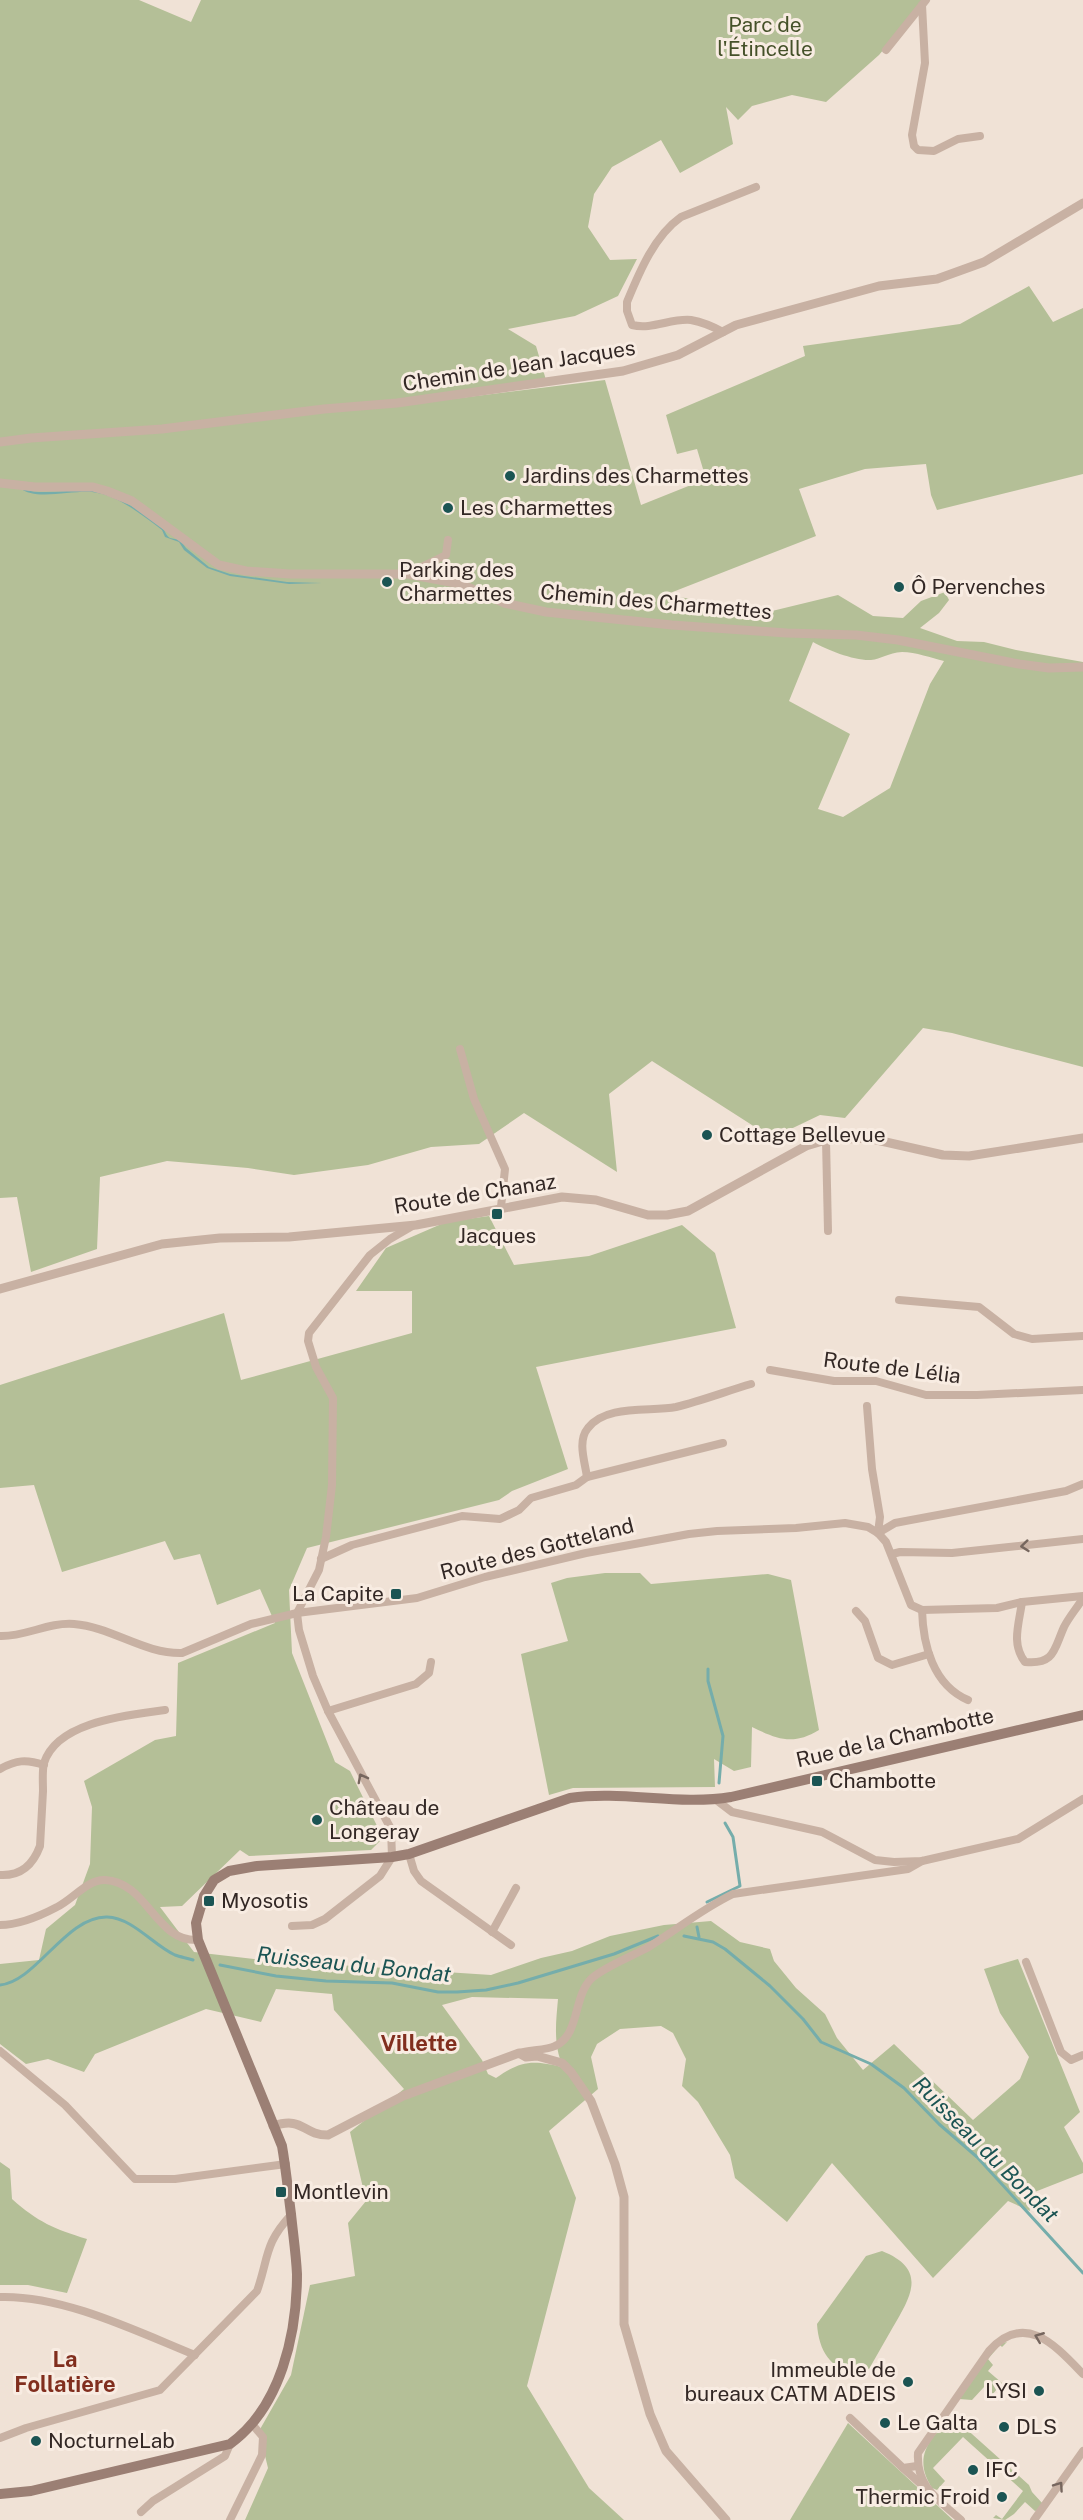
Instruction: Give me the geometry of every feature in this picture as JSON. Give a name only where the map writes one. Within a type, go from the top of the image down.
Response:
[{"type":"main road","name":"Rue de la Chambotte","points":[[198,1940],[196,1923],[204,1896],[214,1880],[229,1870],[409,1854],[570,1798],[589,1795],[687,1800],[715,1799],[1083,1715]]},
{"type":"main road","points":[[0,2494],[31,2491],[230,2444],[252,2424],[282,2371],[291,2339],[297,2274],[286,2164],[282,2146],[198,1940]]},
{"type":"street","points":[[886,50],[924,2]]},
{"type":"street","points":[[924,2],[925,63],[912,135],[914,146],[918,150],[934,151],[958,139],[980,136]]},
{"type":"street","points":[[723,332],[707,324],[688,320],[645,327],[632,325],[627,311],[627,302],[652,250],[672,223],[681,217],[756,187]]},
{"type":"street","name":"Chemin de Jean Jacques","points":[[0,442],[162,429],[324,409],[397,403],[580,379],[655,363],[678,355],[736,325],[879,286],[936,279],[984,262],[1083,203]]},
{"type":"street","name":"Chemin des Charmettes","points":[[0,483],[11,486],[93,487],[107,491],[132,501],[219,565],[246,571],[290,574],[407,574],[461,584],[504,603],[546,612],[683,625],[856,635],[898,640],[1019,664],[1049,668],[1083,667]]},
{"type":"street","points":[[407,574],[446,555],[448,540]]},
{"type":"street","points":[[460,1049],[474,1099],[505,1169],[501,1208]]},
{"type":"street","name":"Route de Chanaz","points":[[0,1289],[162,1244],[220,1238],[289,1237],[416,1225],[541,1200],[577,1197],[648,1215],[678,1214],[688,1211],[806,1146],[826,1140],[868,1138],[943,1155],[969,1156],[1083,1138]]},
{"type":"street","points":[[826,1140],[828,1231]]},
{"type":"street","points":[[292,1926],[312,1925],[325,1919],[380,1876],[392,1857],[391,1829],[328,1711],[313,1676],[299,1630],[297,1613],[319,1570],[327,1538],[332,1485],[333,1398],[316,1367],[308,1341],[309,1333],[369,1255],[390,1239],[416,1225]]},
{"type":"street","points":[[899,1300],[979,1307],[1014,1334],[1032,1339],[1083,1336]]},
{"type":"street","name":"Route de Lélia","points":[[770,1370],[834,1381],[876,1381],[926,1395],[1083,1390]]},
{"type":"street","points":[[587,1477],[582,1444],[588,1428],[598,1419],[612,1413],[676,1407],[751,1384]]},
{"type":"street","points":[[867,1406],[872,1469],[880,1517],[878,1533],[892,1554],[911,1605],[922,1610],[988,1609],[1023,1602],[1083,1597]]},
{"type":"street","points":[[321,1559],[352,1545],[462,1516],[500,1519],[519,1510],[531,1498],[576,1485],[587,1477],[723,1443]]},
{"type":"street","points":[[878,1533],[896,1523],[1066,1491],[1083,1484]]},
{"type":"street","name":"Route des Gotteland","points":[[0,1636],[18,1635],[54,1625],[71,1624],[101,1629],[151,1648],[182,1653],[251,1624],[297,1613],[417,1598],[485,1577],[546,1562],[689,1534],[845,1524],[858,1524],[878,1533]]},
{"type":"street","points":[[892,1554],[900,1552],[952,1553],[1083,1539]]},
{"type":"street","points":[[1023,1602],[1016,1643],[1019,1654],[1025,1662],[1036,1663],[1047,1660],[1054,1652],[1065,1626],[1083,1597]]},
{"type":"street","points":[[922,1610],[932,1665],[954,1694],[968,1700]]},
{"type":"street","points":[[856,1611],[865,1621],[878,1658],[892,1665],[929,1654]]},
{"type":"street","points":[[328,1711],[416,1684],[429,1673],[431,1662]]},
{"type":"street","points":[[0,1875],[17,1874],[36,1858],[41,1835],[44,1765],[50,1749],[64,1738],[88,1725],[114,1717],[165,1710]]},
{"type":"street","points":[[0,1769],[13,1762],[27,1759],[44,1765]]},
{"type":"street","points":[[273,2126],[289,2121],[304,2126],[316,2135],[328,2134],[403,2096],[519,2053],[555,2046],[572,2026],[576,2007],[591,1979],[647,1948],[709,1906],[733,1894],[908,1869],[922,1862],[1018,1839],[1083,1798]]},
{"type":"street","points":[[715,1799],[732,1812],[822,1832],[875,1860],[922,1862]]},
{"type":"street","points":[[409,1854],[414,1871],[421,1881],[511,1945]]},
{"type":"street","points":[[0,1925],[22,1922],[59,1907],[94,1882],[104,1880],[134,1890],[166,1929],[175,1936],[186,1940],[198,1940]]},
{"type":"street","points":[[492,1932],[516,1888]]},
{"type":"street","points":[[1026,1962],[1061,2052],[1071,2060],[1083,2055]]},
{"type":"street","points":[[0,2051],[65,2105],[135,2179],[175,2179],[286,2164]]},
{"type":"street","points":[[519,2053],[526,2057],[537,2056],[562,2063],[591,2101],[615,2164],[624,2197],[624,2324],[650,2414],[666,2451],[726,2520]]},
{"type":"street","points":[[0,2438],[26,2427],[160,2390],[257,2291],[264,2273],[267,2250],[276,2232],[291,2215]]},
{"type":"street","points":[[0,2297],[46,2300],[120,2325],[195,2355]]},
{"type":"street","points":[[927,2489],[917,2470],[918,2453],[989,2351],[1004,2338],[1023,2332],[1046,2338],[1083,2374]]},
{"type":"street","points":[[850,2418],[961,2520]]},
{"type":"street","points":[[230,2520],[262,2455],[263,2437],[252,2424]]},
{"type":"street","points":[[141,2512],[160,2496],[225,2456],[230,2444]]},
{"type":"street","points":[[1034,2520],[1083,2451]]},
{"type":"street","points":[[903,2468],[917,2466]]},
{"type":"green space","name":"Parc de l'Étincelle","points":[[0,0],[139,0],[191,22],[201,0],[925,0],[879,55],[826,102],[792,95],[752,106],[738,120],[726,107],[733,144],[680,173],[661,140],[612,167],[594,194],[588,227],[610,260],[637,259],[618,296],[575,316],[508,329],[536,346],[546,380],[404,405],[605,380],[641,505],[706,479],[697,449],[677,454],[666,415],[805,356],[803,346],[960,324],[1029,286],[1053,322],[1083,308],[1083,474],[937,510],[931,495],[926,464],[865,469],[799,489],[816,536],[665,595],[772,611],[838,595],[873,616],[903,618],[921,601],[945,592],[949,600],[939,613],[920,628],[957,641],[984,642],[1083,662],[1083,1067],[952,1033],[923,1028],[845,1118],[820,1115],[772,1138],[652,1061],[609,1094],[617,1172],[524,1113],[479,1144],[431,1147],[368,1165],[294,1175],[248,1168],[167,1161],[100,1177],[97,1249],[31,1272],[17,1197],[0,1198]],"holes":[[[813,642],[864,660],[902,652],[944,661],[930,684],[890,788],[843,817],[818,809],[850,734],[789,701]]]},
{"type":"green space","points":[[489,1216],[514,1265],[589,1256],[682,1225],[715,1253],[736,1328],[536,1367],[568,1469],[512,1491],[499,1500],[307,1548],[289,1590],[292,1653],[335,1762],[350,1771],[383,1838],[371,1850],[249,1856],[240,1850],[182,1906],[160,1907],[194,1952],[263,1960],[491,1975],[541,1958],[572,1951],[610,1936],[664,1925],[711,1921],[740,1942],[770,1949],[774,1961],[796,1988],[825,2014],[837,2038],[863,2070],[894,2044],[973,2120],[1020,2079],[1029,2057],[1000,2013],[984,1969],[1018,1959],[1080,2112],[1064,2127],[1083,2163],[1083,2173],[1027,2195],[1030,2211],[1008,2201],[933,2278],[832,2163],[787,2222],[735,2178],[730,2155],[698,2102],[682,2086],[686,2059],[673,2033],[661,2026],[620,2029],[597,2044],[591,2057],[598,2089],[549,2131],[576,2198],[527,2386],[589,2488],[624,2520],[245,2520],[268,2468],[259,2431],[291,2375],[310,2285],[355,2276],[348,2223],[366,2201],[350,2132],[404,2089],[334,2010],[332,1994],[276,1989],[261,2022],[206,2009],[95,2054],[84,2072],[48,2059],[26,2064],[0,2044],[0,1964],[39,1960],[46,1929],[75,1905],[90,1864],[92,1807],[84,1781],[155,1740],[176,1736],[178,1663],[275,1623],[260,1589],[217,1605],[200,1554],[174,1560],[165,1541],[62,1572],[34,1485],[0,1488],[0,1385],[224,1313],[241,1380],[412,1333],[412,1291],[356,1291],[386,1248],[446,1222]],"holes":[[[472,1997],[558,1999],[556,2042],[563,2067],[528,2063],[513,2068],[496,2078],[488,2074],[482,2060],[442,2005]]]},
{"type":"green space","points":[[605,1573],[640,1573],[651,1584],[768,1574],[791,1580],[819,1730],[801,1738],[785,1739],[752,1727],[751,1767],[734,1771],[714,1759],[715,1787],[573,1788],[549,1795],[521,1654],[568,1641],[551,1583],[567,1578]]},
{"type":"green space","points":[[0,2162],[10,2169],[12,2199],[47,2224],[87,2239],[67,2293],[28,2285],[0,2285]]},
{"type":"green space","points":[[882,2251],[905,2266],[912,2284],[910,2294],[869,2369],[847,2370],[831,2361],[825,2354],[818,2335],[817,2324],[866,2256]]},
{"type":"green space","points":[[1007,2342],[1002,2347],[1000,2345],[988,2359],[993,2365],[988,2371],[1002,2383],[992,2395],[984,2387],[972,2400],[959,2399],[987,2357],[1000,2344]]},
{"type":"green space","points":[[953,2417],[1029,2485],[1043,2504],[1038,2510],[1035,2511],[1025,2502],[1005,2520],[993,2518],[996,2515],[1002,2519],[1023,2491],[963,2437],[933,2468],[945,2481],[937,2490],[932,2488],[924,2467],[926,2448],[937,2432]]},
{"type":"green space","points":[[848,2423],[953,2520],[790,2520]]},
{"type":"water","points":[[20,488],[38,492],[84,490],[101,493],[120,500],[130,505],[148,517],[163,529],[168,537],[180,540],[209,567],[230,574],[287,582],[322,583],[289,584],[230,576],[207,568],[184,550],[179,542],[165,537],[162,530],[146,518],[111,497],[92,492],[34,494]]},
{"type":"waterway","points":[[708,1669],[708,1681],[723,1736],[719,1783]]},
{"type":"waterway","points":[[707,1902],[740,1886],[733,1837],[725,1823]]},
{"type":"waterway","name":"Ruisseau du Bondat","points":[[0,1985],[13,1981],[26,1973],[78,1927],[92,1920],[107,1917],[126,1922],[167,1951],[193,1960]]},
{"type":"waterway","points":[[697,1927],[699,1937]]},
{"type":"waterway","name":"Ruisseau du Bondat","points":[[220,1965],[276,1976],[326,1981],[392,1983],[438,1992],[457,1992],[486,1990],[518,1983],[614,1954],[658,1936]]},
{"type":"waterway","name":"Ruisseau du Bondat","points":[[684,1936],[713,1942],[725,1949],[770,1986],[803,2019],[821,2042],[871,2064],[904,2088],[939,2124],[977,2157],[1083,2273]]},
{"type":"place","name":"Jardins des Charmettes","points":[[510,476]]},
{"type":"place","name":"Les Charmettes","points":[[448,508]]},
{"type":"place","name":"Parking des Charmettes","points":[[387,582]]},
{"type":"place","name":"Ô Pervenches","points":[[899,587]]},
{"type":"place","name":"Cottage Bellevue","points":[[707,1135]]},
{"type":"place","name":"Jacques","points":[[497,1214]]},
{"type":"place","name":"La Capite","points":[[396,1594]]},
{"type":"place","name":"Chambotte","points":[[817,1781]]},
{"type":"place","name":"Château de Longeray","points":[[317,1820]]},
{"type":"place","name":"Myosotis","points":[[209,1901]]},
{"type":"place","name":"Montlevin","points":[[281,2192]]},
{"type":"place","name":"Immeuble de bureaux CATM ADEIS","points":[[908,2382]]},
{"type":"place","name":"LYSI","points":[[1039,2391]]},
{"type":"place","name":"Le Galta","points":[[885,2423]]},
{"type":"place","name":"DLS","points":[[1004,2427]]},
{"type":"place","name":"NocturneLab","points":[[36,2441]]},
{"type":"place","name":"IFC","points":[[973,2470]]},
{"type":"place","name":"Thermic Froid","points":[[1002,2497]]},
{"type":"district","name":"Villette","points":[[419,2043]]},
{"type":"district","name":"La Follatière","points":[[65,2372]]}]
